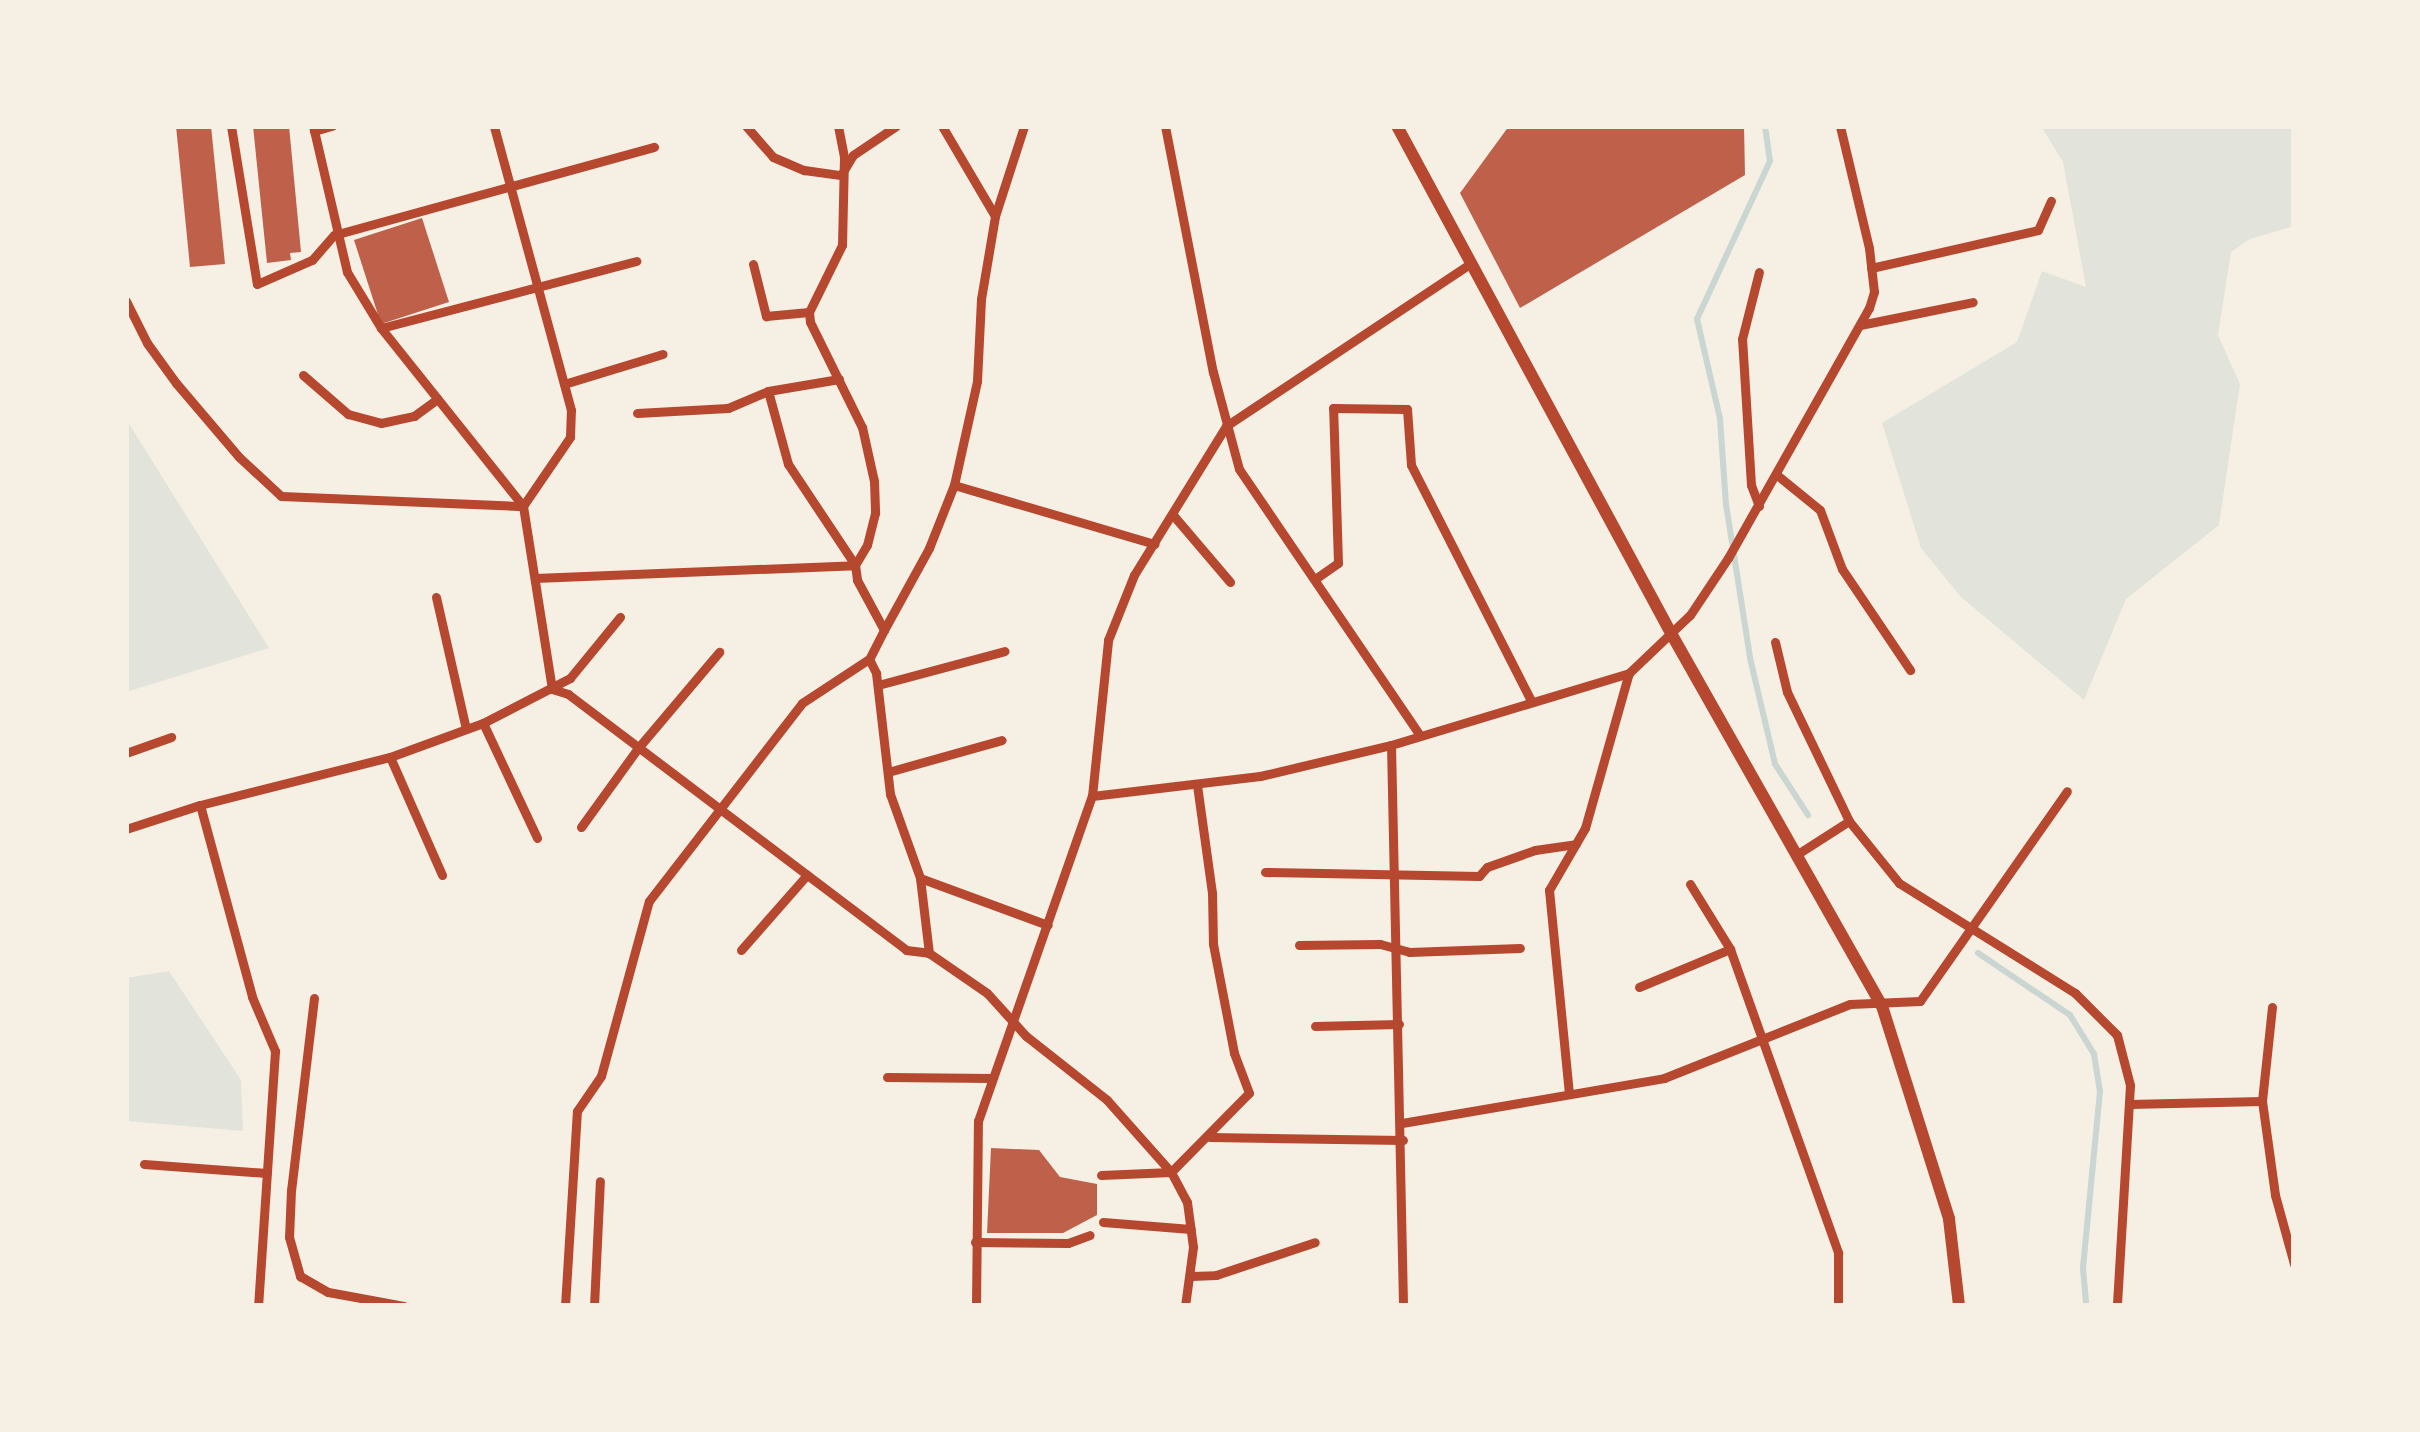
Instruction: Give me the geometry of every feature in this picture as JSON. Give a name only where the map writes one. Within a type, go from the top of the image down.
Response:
[{"type":"street","points":[[231,126],[256,284],[312,260],[334,235],[512,190],[654,147]]},
{"type":"street","points":[[332,126],[314,129],[334,235],[346,272],[381,328],[523,506],[552,689]]},
{"type":"street","points":[[494,126],[572,410],[570,437],[523,506]]},
{"type":"street","points":[[746,126],[773,157],[804,170],[841,175]]},
{"type":"street","points":[[809,312],[842,245],[838,126]]},
{"type":"street","points":[[841,175],[853,155],[896,126]]},
{"type":"street","points":[[942,126],[995,216]]},
{"type":"street","points":[[565,1306],[577,1111],[601,1076],[649,901],[802,703],[869,659],[929,548],[954,484],[977,381],[981,299],[995,216],[1024,126]]},
{"type":"street","points":[[1165,126],[1226,426],[1239,469],[1419,734]]},
{"type":"street","points":[[1397,126],[1672,635],[1879,1000],[1949,1219],[1959,1306]]},
{"type":"street","points":[[1092,796],[1197,785],[1391,745],[1530,699],[1629,673],[1672,635],[1690,615],[1759,506],[1874,292],[1840,126]]},
{"type":"street","points":[[1871,268],[2038,230],[2051,201]]},
{"type":"street","points":[[381,328],[636,261]]},
{"type":"street","points":[[753,264],[766,316],[809,312]]},
{"type":"street","points":[[976,1306],[978,1121],[1092,796],[1108,640],[1134,575],[1226,426],[1470,264]]},
{"type":"street","points":[[1759,506],[1751,485],[1742,338],[1760,272]]},
{"type":"street","points":[[126,301],[146,344],[183,393],[280,496],[523,506]]},
{"type":"street","points":[[1859,325],[1973,302]]},
{"type":"street","points":[[809,312],[862,427],[874,481],[875,513],[867,545],[855,565]]},
{"type":"street","points":[[564,384],[664,354]]},
{"type":"street","points":[[302,375],[348,414],[381,423],[414,416],[437,399]]},
{"type":"street","points":[[637,413],[728,408],[768,392],[839,379]]},
{"type":"street","points":[[768,392],[788,464],[855,565],[857,580],[884,630]]},
{"type":"street","points":[[1316,579],[1338,563],[1333,408],[1407,409],[1411,465],[1530,699]]},
{"type":"street","points":[[1777,475],[1820,510],[1843,569],[1910,670]]},
{"type":"street","points":[[954,484],[1154,544]]},
{"type":"street","points":[[1173,515],[1230,582]]},
{"type":"street","points":[[535,578],[855,565]]},
{"type":"street","points":[[436,597],[466,729]]},
{"type":"street","points":[[126,830],[200,805],[390,757],[483,724],[552,689],[585,664],[620,617]]},
{"type":"street","points":[[1775,642],[1787,692],[1849,821],[1899,883],[2075,993],[2117,1035],[2130,1084],[2116,1306]]},
{"type":"street","points":[[878,685],[1005,651]]},
{"type":"street","points":[[581,826],[638,748],[719,652]]},
{"type":"street","points":[[869,659],[878,685],[895,814],[909,835],[920,878],[929,952]]},
{"type":"street","points":[[1569,1094],[1550,890],[1576,844],[1629,673]]},
{"type":"street","points":[[552,689],[568,694],[905,950],[929,952],[987,993],[1011,1020],[1107,1100],[1171,1172],[1187,1202],[1191,1276],[1185,1306]]},
{"type":"street","points":[[483,724],[537,838]]},
{"type":"street","points":[[126,753],[171,737]]},
{"type":"street","points":[[888,772],[1002,740]]},
{"type":"street","points":[[1391,745],[1403,1306]]},
{"type":"street","points":[[390,757],[442,875]]},
{"type":"street","points":[[1101,1175],[1171,1172],[1210,1138],[1249,1093],[1234,1053],[1213,944],[1213,892],[1197,785]]},
{"type":"street","points":[[1402,1123],[1664,1078],[1850,1004],[1920,1001],[2067,791]]},
{"type":"street","points":[[200,805],[252,997],[275,1051],[258,1306]]},
{"type":"street","points":[[1796,855],[1849,821]]},
{"type":"street","points":[[1264,872],[1479,876],[1487,867],[1535,850],[1576,844]]},
{"type":"street","points":[[741,950],[807,875]]},
{"type":"street","points":[[920,878],[1048,925]]},
{"type":"street","points":[[1690,884],[1730,950],[1838,1253],[1838,1306]]},
{"type":"street","points":[[1299,945],[1397,947],[1409,952],[1520,948]]},
{"type":"street","points":[[1639,987],[1730,950]]},
{"type":"street","points":[[314,998],[291,1190],[290,1237],[300,1276],[328,1292],[404,1306]]},
{"type":"street","points":[[2272,1007],[2262,1101],[2294,1264]]},
{"type":"street","points":[[1315,1026],[1399,1024]]},
{"type":"street","points":[[887,1076],[992,1078]]},
{"type":"street","points":[[2129,1104],[2262,1101]]},
{"type":"street","points":[[1210,1138],[1403,1140]]},
{"type":"street","points":[[144,1163],[267,1174]]},
{"type":"street","points":[[594,1306],[600,1181]]},
{"type":"street","points":[[2282,1220],[2294,1216]]},
{"type":"street","points":[[1102,1222],[1191,1229]]},
{"type":"street","points":[[975,1242],[1068,1243],[1090,1235]]},
{"type":"street","points":[[1191,1276],[1216,1276],[1315,1242]]},
{"type":"shaded area","points":[[2041,126],[2294,126],[2294,226],[2250,239],[2231,252],[2218,335],[2240,384],[2219,525],[2126,599],[2084,700],[1961,597],[1921,548],[1882,423],[2017,342],[2042,271],[2086,287],[2063,162]]},
{"type":"shaded area","points":[[126,419],[269,648],[126,692]]},
{"type":"shaded area","points":[[169,971],[241,1080],[243,1131],[126,1121],[126,978]]},
{"type":"building","points":[[176,126],[211,126],[225,264],[190,267]]},
{"type":"building","points":[[253,126],[289,126],[301,252],[290,253],[291,260],[267,263]]},
{"type":"building","points":[[1509,126],[1744,126],[1745,175],[1520,308],[1460,193]]},
{"type":"building","points":[[422,218],[449,302],[381,324],[354,240]]},
{"type":"building","points":[[991,1148],[1039,1150],[1060,1177],[1097,1184],[1097,1215],[1063,1233],[987,1233]]},
{"type":"waterway","points":[[1765,126],[1770,161],[1697,319],[1720,419],[1726,504],[1750,658],[1775,764],[1808,815]]},
{"type":"waterway","points":[[1978,953],[2070,1015],[2094,1054],[2100,1091],[2083,1268],[2086,1306]]}]
